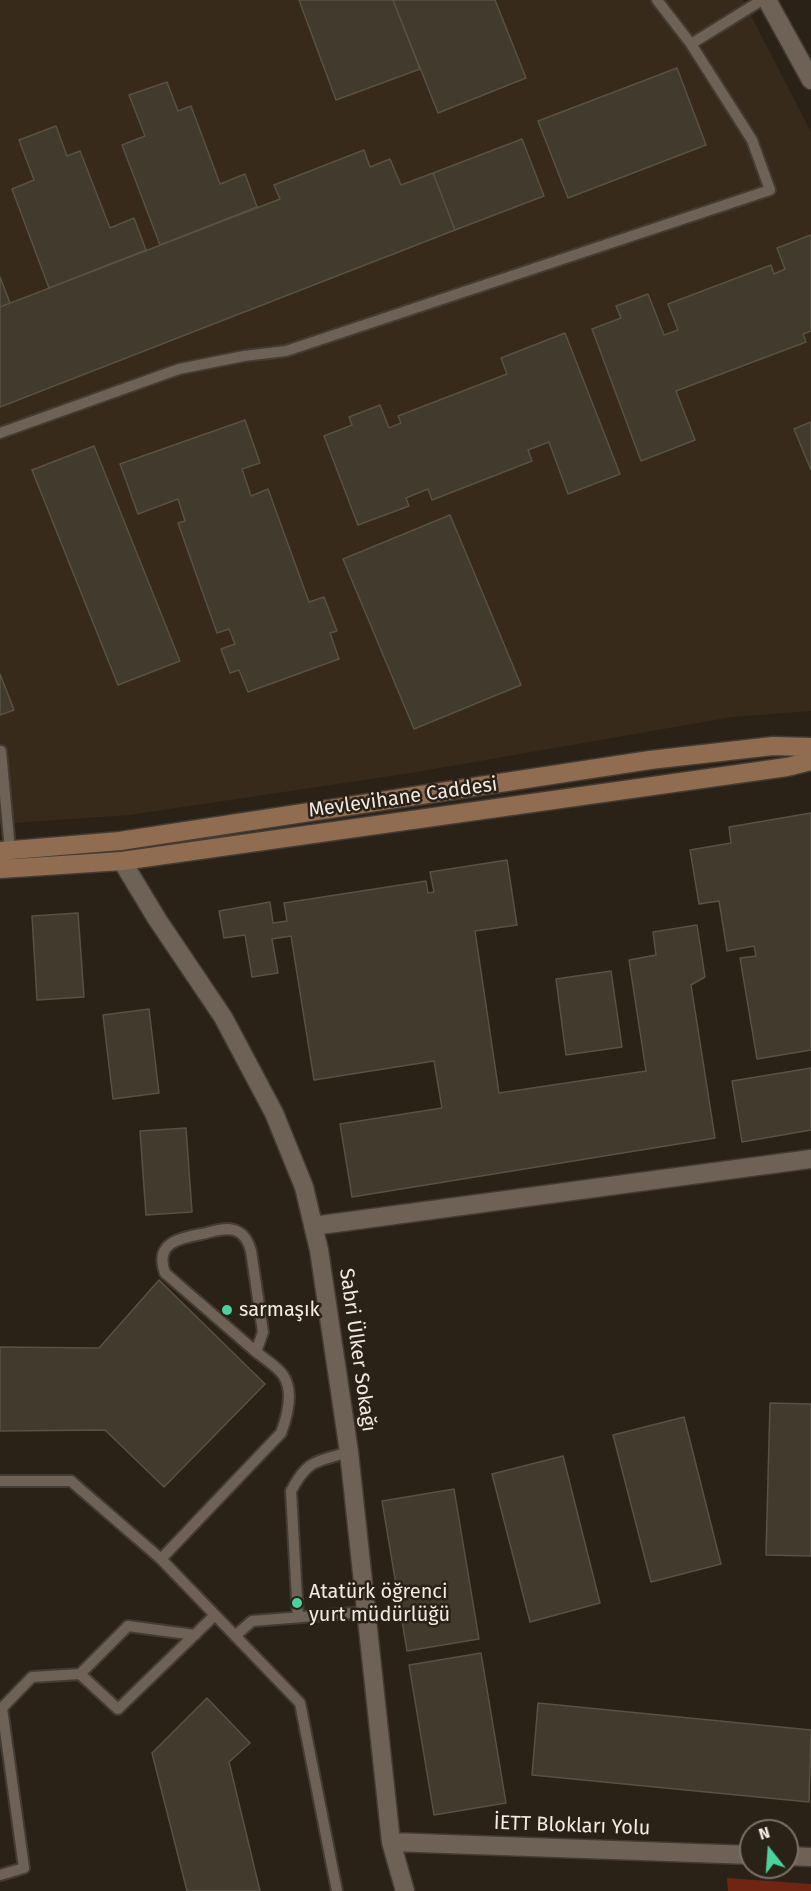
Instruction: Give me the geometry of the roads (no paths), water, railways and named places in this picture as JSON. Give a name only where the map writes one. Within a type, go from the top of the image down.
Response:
[{"type":"street","points":[[767,0],[811,80]]},
{"type":"street","name":"Mevlevihane Caddesi","points":[[5,859],[650,760],[773,746],[811,747]]},
{"type":"street","name":"Mevlevihane Caddesi","points":[[5,859],[122,861],[787,767],[811,761]]},
{"type":"street","points":[[120,841],[122,861]]},
{"type":"street","name":"Sabri Ülker Sokağı","points":[[122,861],[157,919],[223,1017],[274,1113],[304,1187],[319,1250],[349,1452],[391,1842],[405,1891]]},
{"type":"street","points":[[313,1226],[811,1159]]},
{"type":"street","name":"İETT Blokları Yolu","points":[[391,1842],[739,1855]]},
{"type":"lane","points":[[0,432],[179,369],[244,356],[286,351],[770,190],[752,140],[691,44],[657,0]]},
{"type":"lane","points":[[691,44],[762,0]]},
{"type":"lane","points":[[1,752],[5,859]]},
{"type":"lane","points":[[161,1559],[281,1433],[288,1405],[283,1375],[256,1352],[165,1273],[162,1258],[170,1244],[178,1239],[224,1229],[242,1234],[246,1239],[251,1251],[263,1332],[256,1352]]},
{"type":"lane","points":[[298,1617],[291,1491],[300,1474],[310,1464],[349,1452]]},
{"type":"lane","points":[[0,1481],[71,1481],[161,1559],[300,1703],[337,1891]]},
{"type":"lane","points":[[235,1636],[252,1621],[365,1612]]},
{"type":"lane","points":[[80,1674],[118,1709],[215,1615]]},
{"type":"lane","points":[[0,1875],[24,1868],[1,1709],[32,1677],[80,1674],[128,1626],[195,1635]]},
{"type":"place","name":"sarmaşık","points":[[227,1310]]},
{"type":"place","name":"Atatürk öğrenci yurt müdürlüğü","points":[[297,1603]]}]
